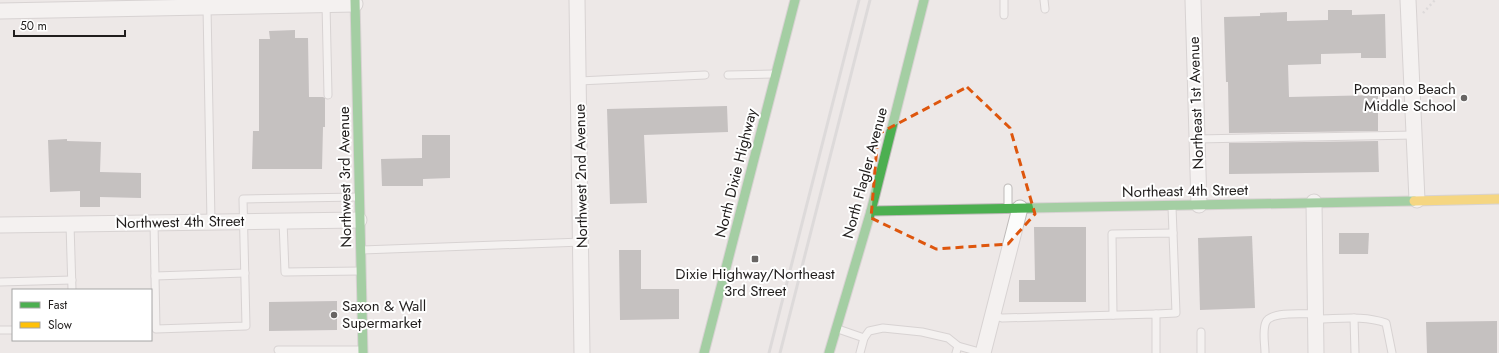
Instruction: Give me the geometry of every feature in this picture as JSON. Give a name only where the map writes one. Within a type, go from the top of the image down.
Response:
[{"type":"street","name":"Northwest 2nd Avenue","points":[[578,0],[582,242],[582,353]]},
{"type":"street","name":"North Dixie Highway","points":[[704,353],[795,0]]},
{"type":"street","name":"North Flagler Avenue","points":[[828,353],[871,211],[924,0]]},
{"type":"street","name":"Northeast 1st Avenue","points":[[1193,0],[1199,205]]},
{"type":"street","points":[[1408,0],[1417,200]]},
{"type":"street","points":[[0,11],[326,4],[355,2]]},
{"type":"street","name":"Northwest 3rd Avenue","points":[[355,2],[363,351]]},
{"type":"street","name":"Northeast 4th Street","points":[[871,211],[1499,199]]},
{"type":"street","points":[[1314,202],[1316,353]]},
{"type":"street","points":[[983,353],[1014,208]]},
{"type":"street","name":"Northwest 4th Street","points":[[0,225],[359,220]]},
{"type":"lane","points":[[1004,0],[1004,15]]},
{"type":"lane","points":[[1044,0],[1045,9]]},
{"type":"lane","points":[[326,4],[328,95]]},
{"type":"lane","points":[[207,7],[211,222]]},
{"type":"lane","points":[[728,75],[776,74]]},
{"type":"lane","points":[[579,81],[705,75]]},
{"type":"lane","points":[[1197,139],[1414,135]]},
{"type":"lane","points":[[1008,188],[1014,208]]},
{"type":"lane","points":[[154,223],[156,328],[246,326],[243,199],[359,197]]},
{"type":"lane","points":[[992,315],[1002,318],[1176,313],[1172,206]]},
{"type":"lane","points":[[283,221],[285,272],[361,271]]},
{"type":"lane","points":[[70,224],[72,289]]},
{"type":"lane","points":[[1113,315],[1112,234],[1173,233]]},
{"type":"lane","points":[[360,250],[582,242]]},
{"type":"lane","points":[[155,276],[245,273]]},
{"type":"lane","points":[[0,282],[72,280]]},
{"type":"lane","points":[[1156,314],[1156,353]]},
{"type":"lane","points":[[1265,353],[1264,327],[1266,321],[1270,317],[1277,315],[1373,319],[1386,323],[1392,353]]},
{"type":"lane","points":[[1354,318],[1355,353]]},
{"type":"lane","points":[[836,328],[864,338]]},
{"type":"lane","points":[[860,353],[864,338],[869,331],[883,328],[922,332],[948,338],[957,349],[983,353]]},
{"type":"lane","points":[[0,330],[12,330]]},
{"type":"lane","points":[[1201,332],[1201,353]]},
{"type":"lane","points":[[278,350],[363,351]]},
{"type":"highlighted area","points":[[967,87],[1010,128],[1035,214],[1008,244],[936,249],[871,218],[878,134]]},
{"type":"building","points":[[1328,10],[1352,10],[1352,15],[1385,14],[1386,58],[1361,58],[1361,53],[1321,54],[1321,64],[1288,65],[1289,97],[1378,95],[1378,131],[1229,133],[1224,17],[1260,16],[1260,13],[1287,12],[1287,21],[1328,20]]},
{"type":"building","points":[[295,30],[295,38],[308,38],[309,97],[325,98],[325,127],[323,127],[322,169],[252,169],[253,131],[259,131],[259,39],[270,39],[269,31]]},
{"type":"building","points":[[727,106],[728,132],[644,135],[647,203],[610,204],[607,109]]},
{"type":"building","points":[[422,135],[450,135],[450,178],[423,179],[423,186],[382,186],[381,159],[422,158]]},
{"type":"building","points":[[67,139],[67,141],[101,142],[100,172],[141,173],[141,198],[100,197],[100,207],[80,207],[80,191],[50,192],[48,140]]},
{"type":"building","points":[[1378,141],[1379,172],[1229,174],[1229,143]]},
{"type":"building","points":[[1034,227],[1086,227],[1086,302],[1019,302],[1019,280],[1035,280]]},
{"type":"building","points":[[1339,233],[1369,233],[1368,254],[1339,254]]},
{"type":"building","points":[[1252,236],[1255,308],[1200,310],[1198,238]]},
{"type":"building","points":[[619,250],[641,250],[641,289],[679,289],[679,319],[620,320]]},
{"type":"building","points":[[337,301],[337,330],[269,331],[269,302]]},
{"type":"building","points":[[1497,321],[1497,353],[1427,353],[1426,322]]},
{"type":"railway","points":[[769,353],[859,0]]},
{"type":"railway","points":[[780,353],[870,0]]},
{"type":"traffic: fast","points":[[355,0],[363,353]]},
{"type":"traffic: fast","points":[[704,353],[795,0]]},
{"type":"traffic: fast","points":[[829,353],[871,211],[924,0]]},
{"type":"traffic: fast","points":[[871,211],[1414,201]]},
{"type":"traffic: slow","points":[[1414,201],[1499,199]]},
{"type":"place","name":"Pompano Beach Middle School","points":[[1464,98]]},
{"type":"place","name":"Dixie Highway/Northeast 3rd Street","points":[[755,259]]},
{"type":"place","name":"Saxon & Wall Supermarket","points":[[334,315]]}]
